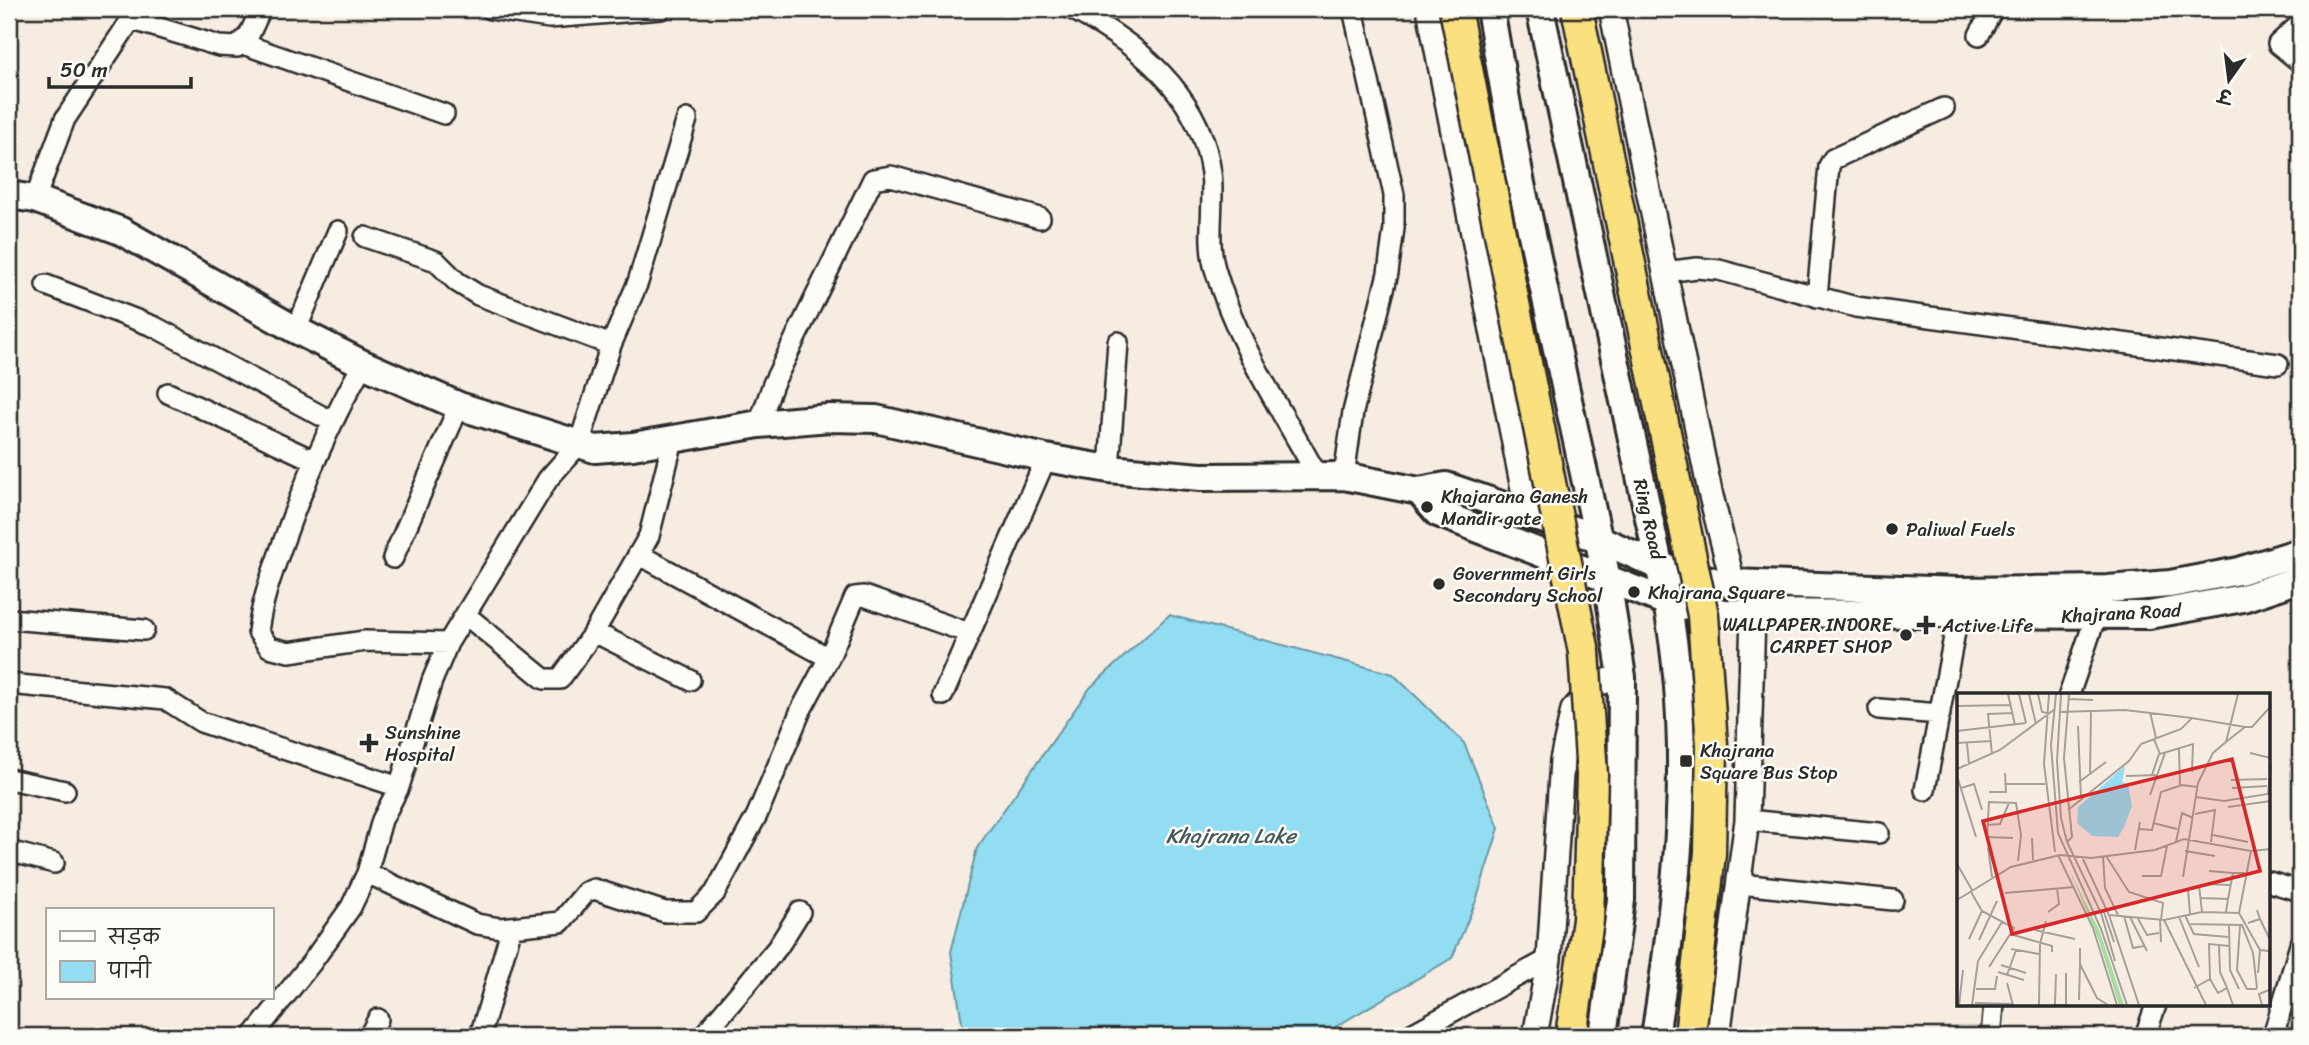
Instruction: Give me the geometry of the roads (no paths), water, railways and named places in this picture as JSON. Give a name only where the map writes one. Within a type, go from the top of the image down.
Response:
[{"type":"main road","points":[[1455,9],[1584,652],[1592,775],[1588,920],[1571,1036]]},
{"type":"main road","points":[[1490,9],[1520,179],[1607,579],[1622,677],[1621,900],[1603,1036]]},
{"type":"main road","name":"Ring Road","points":[[1541,9],[1667,602],[1680,687],[1684,780],[1674,918],[1655,1036]]},
{"type":"main road","name":"Ring Road","points":[[1577,9],[1703,615],[1712,745],[1710,853],[1700,972],[1690,1036]]},
{"type":"main road","name":"Khajrana Road","points":[[22,197],[121,231],[296,330],[363,364],[459,406],[595,449],[673,440],[759,424],[829,418],[876,419],[1046,458],[1109,469],[1201,477],[1344,476],[1419,491],[1446,486],[1597,538],[1659,566],[1717,582],[1958,604],[2044,617],[2149,615],[2207,607],[2300,579]]},
{"type":"main road","name":"Khajrana Road","points":[[1419,491],[1438,513],[1667,602],[1725,613],[1958,604],[2043,590],[2170,584],[2239,571],[2300,552]]},
{"type":"main road","points":[[2043,590],[2044,617]]},
{"type":"street","points":[[22,197],[65,119],[135,15],[219,46],[237,47],[243,44],[261,9]]},
{"type":"street","points":[[490,9],[549,18],[567,13],[661,9]]},
{"type":"street","points":[[1072,9],[1113,30],[1169,81],[1190,109],[1201,131],[1211,173],[1214,266],[1243,341],[1317,475]]},
{"type":"street","points":[[1344,476],[1353,412],[1388,273],[1394,229],[1394,195],[1353,9]]},
{"type":"street","points":[[1429,9],[1528,514]]},
{"type":"street","points":[[1611,9],[1710,492],[1733,583]]},
{"type":"street","points":[[1979,35],[1993,9]]},
{"type":"street","points":[[2300,24],[2278,44],[2300,62]]},
{"type":"street","points":[[243,44],[444,114]]},
{"type":"street","points":[[1817,296],[1829,166],[1833,159],[1944,108]]},
{"type":"street","points":[[253,1036],[335,929],[367,873],[382,820],[399,787],[432,681],[448,643],[548,479],[579,444],[611,345],[638,282],[687,119]]},
{"type":"street","points":[[759,424],[773,384],[873,179],[891,176],[1040,218]]},
{"type":"street","points":[[296,330],[338,231]]},
{"type":"street","points":[[365,237],[436,261],[457,282],[478,295],[611,345]]},
{"type":"street","points":[[1665,272],[1697,268],[1719,270],[1856,307],[2278,364]]},
{"type":"street","points":[[46,285],[165,332],[331,421]]},
{"type":"street","points":[[1109,469],[1118,342]]},
{"type":"street","points":[[363,364],[313,460],[262,600],[258,632],[269,647],[289,652],[365,640],[448,643]]},
{"type":"street","points":[[168,393],[313,460]]},
{"type":"street","points":[[393,558],[459,406]]},
{"type":"street","points":[[467,615],[537,674],[550,681],[560,678],[594,632],[649,536],[673,440]]},
{"type":"street","points":[[943,695],[1046,458]]},
{"type":"street","points":[[638,555],[829,657]]},
{"type":"street","points":[[367,873],[477,924],[512,927],[565,920],[586,892],[594,889],[665,912],[696,912],[706,904],[757,815],[801,710],[857,596],[969,633]]},
{"type":"street","points":[[1925,790],[1958,604]]},
{"type":"street","points":[[1718,1036],[1747,820],[1753,614]]},
{"type":"street","points":[[2070,693],[2096,616]]},
{"type":"street","points":[[9,619],[144,630]]},
{"type":"street","points":[[594,632],[690,680]]},
{"type":"street","points":[[1535,1036],[1549,959],[1562,760],[1573,710],[1595,684],[1622,677]]},
{"type":"street","points":[[9,684],[165,699],[201,722],[399,787]]},
{"type":"street","points":[[1880,709],[1940,713]]},
{"type":"street","points":[[9,779],[65,791]]},
{"type":"street","points":[[1747,820],[1879,833]]},
{"type":"street","points":[[9,851],[54,863]]},
{"type":"street","points":[[2270,882],[2300,891]]},
{"type":"street","points":[[1740,884],[1893,900]]},
{"type":"street","points":[[704,1036],[778,947],[800,912]]},
{"type":"street","points":[[480,1036],[512,927]]},
{"type":"street","points":[[2273,1036],[2276,1000],[2300,945]]},
{"type":"street","points":[[1408,1036],[1549,959]]},
{"type":"street","points":[[1991,1036],[1994,1006]]},
{"type":"street","points":[[2145,1036],[2156,1006]]},
{"type":"water","name":"Khajrana Lake","points":[[1169,615],[1393,674],[1464,743],[1499,828],[1476,901],[1452,958],[1320,1036],[964,1036],[951,952],[977,848],[1090,688]]},
{"type":"place","name":"Khajarana Ganesh Mandir gate","points":[[1427,507]]},
{"type":"place","name":"Paliwal Fuels","points":[[1892,529]]},
{"type":"place","name":"Government Girls Secondary School","points":[[1439,584]]},
{"type":"place","name":"Khajrana Square","points":[[1634,592]]},
{"type":"place","name":"Active Life","points":[[1926,625]]},
{"type":"place","name":"WALLPAPER INDORE CARPET SHOP","points":[[1906,635]]},
{"type":"place","name":"Sunshine Hospital","points":[[369,743]]},
{"type":"place","name":"Khajrana Square Bus Stop","points":[[1686,761]]}]
